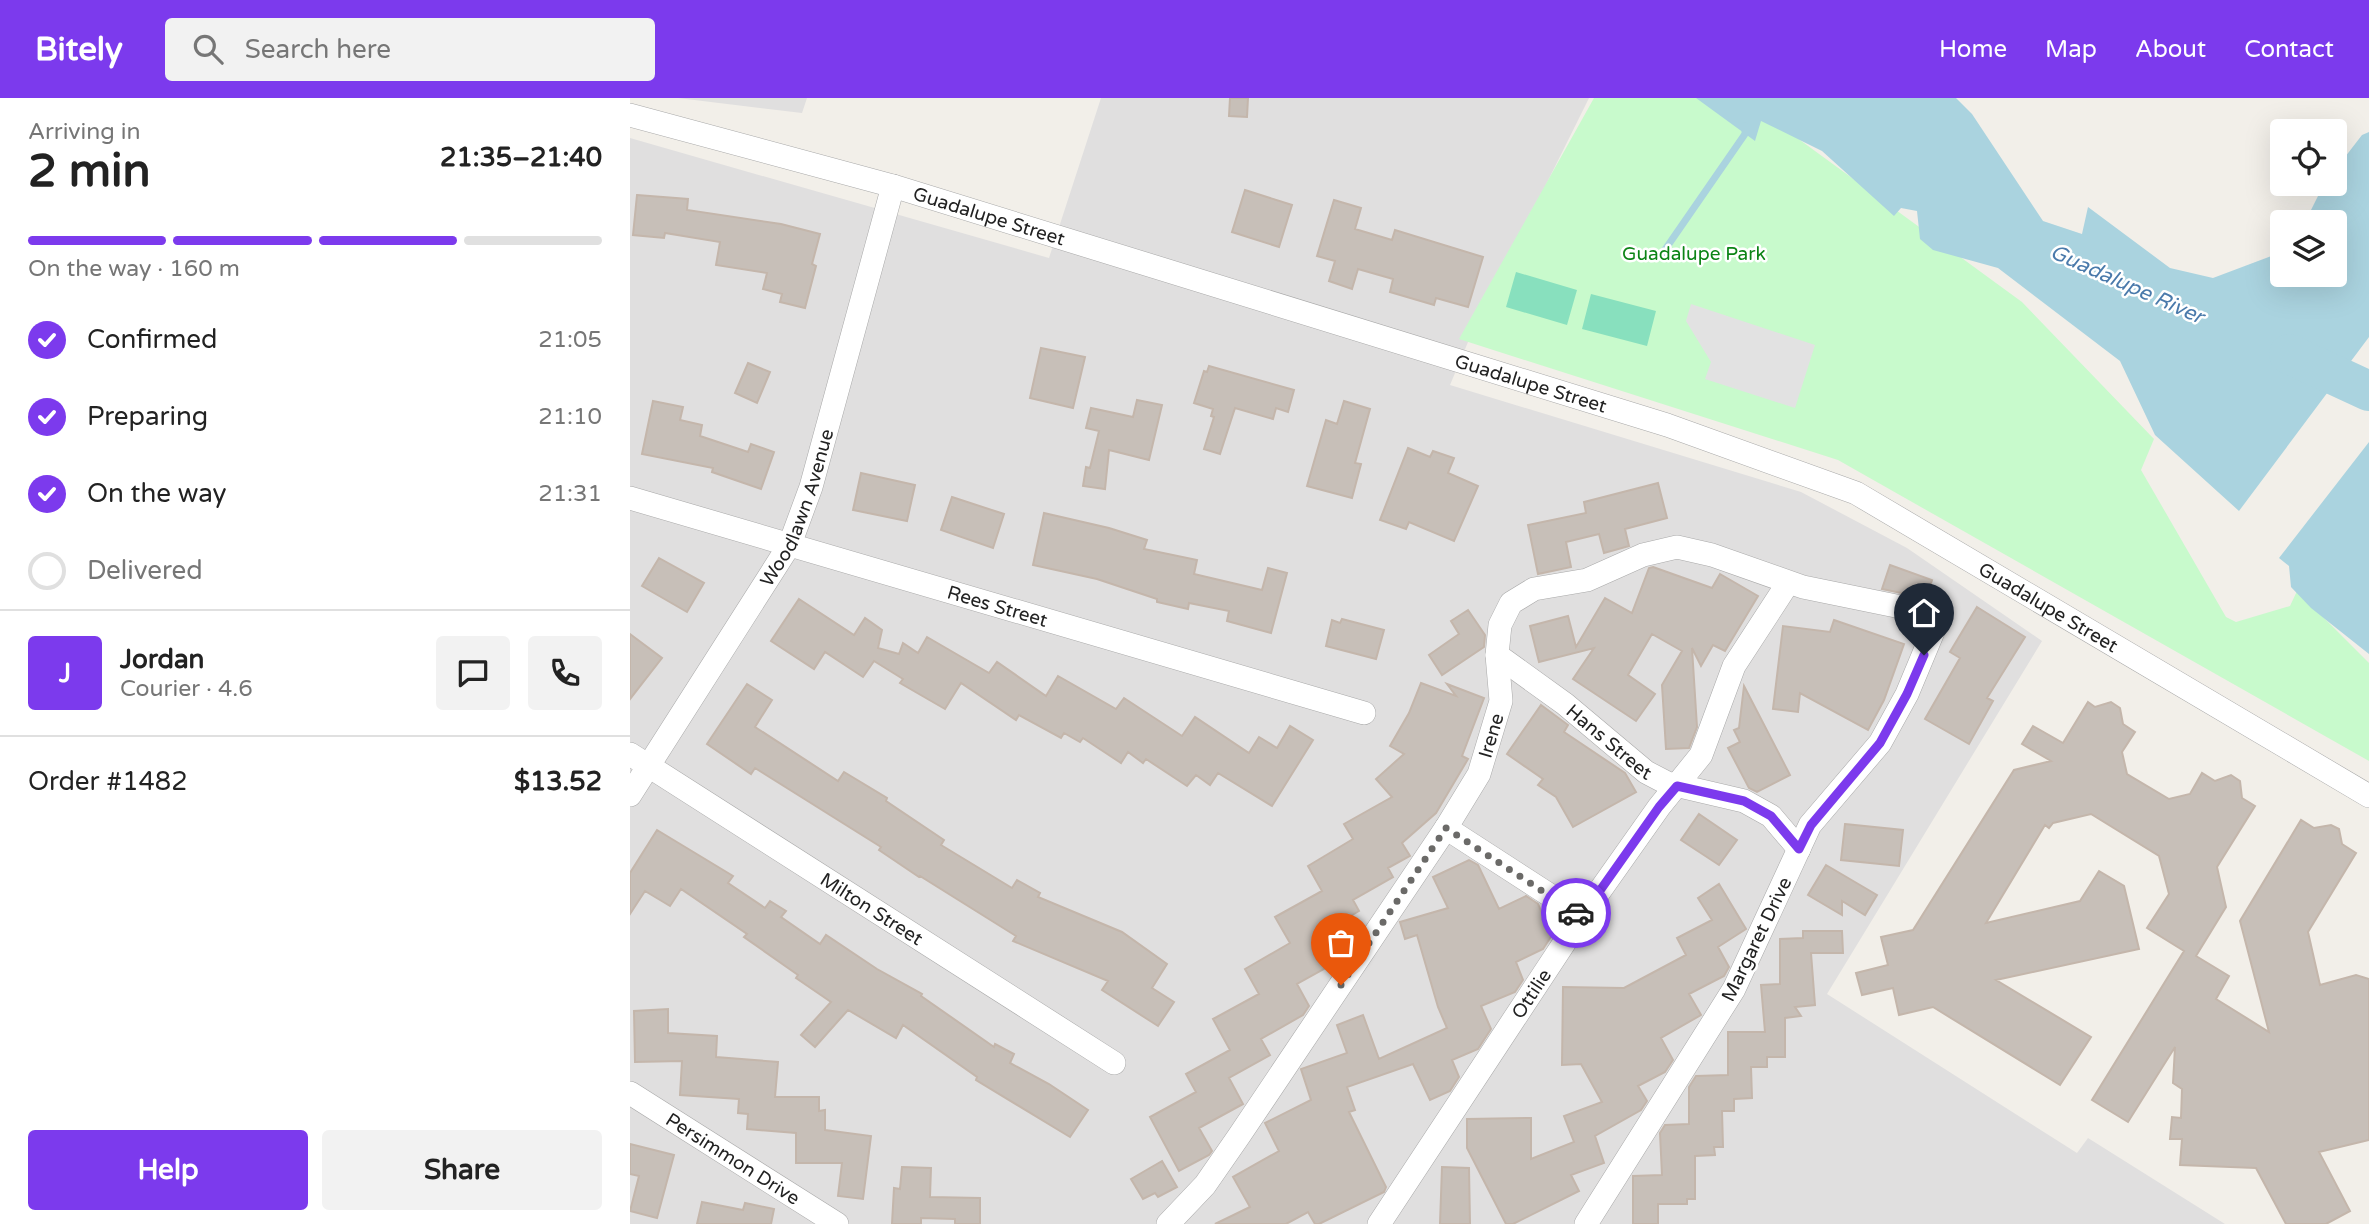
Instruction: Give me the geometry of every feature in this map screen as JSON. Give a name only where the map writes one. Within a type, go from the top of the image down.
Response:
[{"type":"street","name":"Guadalupe Street","points":[[630,115],[893,186],[1667,425],[1856,493],[2369,796]]},
{"type":"street","name":"Woodlawn Avenue","points":[[630,795],[640,760],[790,544],[811,487],[893,186]]},
{"type":"street","name":"Rees Street","points":[[630,498],[1364,713]]},
{"type":"street","name":"Irene","points":[[1168,1224],[1205,1185],[1446,828],[1479,774],[1501,701],[1497,655],[1500,625],[1511,603],[1534,589],[1587,580],[1643,555],[1677,547],[1712,555],[1788,583],[1940,615]]},
{"type":"street","name":"Ottilie","points":[[1379,1224],[1582,916],[1659,807],[1701,755],[1734,666],[1788,583]]},
{"type":"street","name":"Margaret Drive","points":[[1586,1224],[1734,989],[1811,825],[1880,743],[1907,694],[1940,615]]},
{"type":"street","name":"Hans Street","points":[[1497,655],[1565,704],[1646,772],[1677,786],[1744,801],[1771,816],[1799,849]]},
{"type":"street","name":"Milton Street","points":[[640,760],[1114,1063]]},
{"type":"street","points":[[1446,828],[1582,916]]},
{"type":"street","name":"Persimmon Drive","points":[[630,1093],[837,1224]]},
{"type":"shaded area","points":[[678,98],[807,98],[802,113]]},
{"type":"shaded area","points":[[1101,98],[1589,98],[1468,342],[1450,385],[1801,492],[1907,548],[2042,641],[1827,994],[2077,1153],[2088,1138],[2225,1224],[630,1224],[630,138],[1049,258]]},
{"type":"shaded area","points":[[1691,304],[1815,345],[1795,408],[1705,379],[1711,362],[1686,321]]},
{"type":"green space","name":"Guadalupe Park","points":[[1594,98],[1734,98],[1774,121],[2022,302],[2154,439],[2141,470],[2226,617],[2236,622],[2290,606],[2297,591],[2369,663],[2369,761],[1838,460],[1459,339]]},
{"type":"green space","points":[[1516,272],[1577,290],[1567,325],[1506,307]]},
{"type":"green space","points":[[1591,294],[1656,311],[1647,346],[1582,329]]},
{"type":"water","points":[[1696,98],[1956,98],[1972,114],[2043,221],[2082,234],[2088,207],[2170,268],[2213,278],[2270,257],[2270,287],[2347,287],[2347,210],[2311,210],[2318,196],[2347,196],[2347,154],[2362,135],[2369,132],[2369,337],[2239,511],[2155,435],[2120,361],[1998,268],[1933,250],[1920,239],[1917,211],[1901,208],[1894,216],[1822,151],[1761,121],[1755,141]]},
{"type":"water","points":[[2369,442],[2369,654],[2311,608],[2291,587],[2289,566],[2279,558]]},
{"type":"building","points":[[1230,98],[1248,98],[1247,117],[1229,116]]},
{"type":"building","points":[[1245,190],[1292,205],[1279,247],[1232,232]]},
{"type":"building","points":[[637,195],[688,199],[687,210],[781,224],[820,234],[812,264],[816,266],[805,308],[780,302],[782,294],[763,289],[767,273],[716,265],[720,242],[665,233],[664,238],[633,235]]},
{"type":"building","points":[[1334,200],[1361,208],[1355,229],[1392,240],[1395,230],[1483,257],[1468,307],[1436,298],[1434,305],[1390,292],[1393,279],[1358,269],[1352,289],[1329,281],[1335,261],[1317,256]]},
{"type":"building","points":[[1041,348],[1085,357],[1073,408],[1030,398]]},
{"type":"building","points":[[748,363],[770,372],[757,403],[735,393]]},
{"type":"building","points":[[1209,366],[1294,390],[1288,412],[1276,408],[1273,419],[1235,408],[1220,454],[1204,449],[1214,417],[1211,416],[1213,409],[1194,403],[1204,371],[1207,372]]},
{"type":"building","points":[[1137,400],[1162,405],[1149,460],[1109,450],[1105,489],[1083,486],[1086,467],[1090,468],[1099,431],[1086,428],[1091,408],[1133,417]]},
{"type":"building","points":[[653,401],[683,407],[680,420],[702,425],[700,436],[748,452],[751,444],[774,452],[761,489],[712,472],[713,468],[642,454]]},
{"type":"building","points":[[1344,401],[1370,409],[1355,463],[1361,464],[1352,498],[1307,486],[1326,420],[1337,424]]},
{"type":"building","points":[[1408,448],[1430,457],[1433,451],[1454,458],[1448,473],[1478,486],[1454,541],[1409,522],[1406,529],[1380,520]]},
{"type":"building","points":[[861,473],[915,485],[907,521],[853,510]]},
{"type":"building","points":[[1658,483],[1667,518],[1625,529],[1629,546],[1604,553],[1599,534],[1566,542],[1571,567],[1538,574],[1528,525],[1586,513],[1584,502]]},
{"type":"building","points":[[952,497],[1004,514],[993,548],[941,530]]},
{"type":"building","points":[[1044,513],[1147,540],[1144,549],[1197,560],[1194,574],[1262,590],[1268,568],[1287,573],[1271,633],[1227,621],[1229,611],[1189,603],[1188,609],[1157,602],[1157,599],[1097,579],[1033,565]]},
{"type":"building","points":[[659,558],[704,583],[687,612],[642,586]]},
{"type":"building","points":[[1890,565],[1932,580],[1926,598],[1882,589]]},
{"type":"building","points":[[1653,567],[1712,588],[1720,574],[1758,596],[1725,651],[1713,645],[1701,666],[1692,648],[1697,727],[1689,748],[1666,749],[1662,685],[1682,651],[1652,634],[1628,675],[1655,694],[1636,721],[1573,679],[1594,648],[1539,662],[1530,626],[1568,616],[1576,647],[1605,598],[1632,613],[1649,568]]},
{"type":"building","points":[[799,599],[854,635],[865,618],[882,630],[878,648],[899,654],[903,643],[918,653],[927,637],[989,673],[997,662],[1046,696],[1058,676],[1116,709],[1124,698],[1182,736],[1195,717],[1249,753],[1259,737],[1277,748],[1290,726],[1313,740],[1272,806],[1218,773],[1210,785],[1196,775],[1187,786],[1146,759],[1143,763],[1128,752],[1121,763],[1083,738],[1080,742],[1064,733],[1061,738],[1019,715],[1016,720],[961,683],[945,709],[900,683],[903,679],[874,661],[863,677],[825,652],[814,669],[771,641]]},
{"type":"building","points":[[1977,607],[2025,637],[1987,698],[1993,701],[1969,744],[1925,719],[1960,658],[1950,652]]},
{"type":"building","points":[[1468,610],[1485,635],[1484,647],[1442,675],[1429,655],[1459,634],[1451,621]]},
{"type":"building","points":[[1342,619],[1384,630],[1376,659],[1326,646],[1332,620],[1340,623]]},
{"type":"building","points":[[1834,620],[1904,644],[1884,700],[1868,730],[1800,693],[1798,712],[1773,709],[1783,626],[1830,632]]},
{"type":"building","points":[[630,634],[662,658],[630,699]]},
{"type":"building","points":[[1421,683],[1456,696],[1447,684],[1484,698],[1462,756],[1468,759],[1436,813],[1402,843],[1410,856],[1388,868],[1393,877],[1353,900],[1359,911],[1332,927],[1344,948],[1334,954],[1338,961],[1297,984],[1309,1006],[1303,1015],[1261,1039],[1270,1055],[1229,1078],[1243,1104],[1199,1128],[1212,1151],[1179,1171],[1150,1117],[1196,1092],[1186,1074],[1230,1050],[1213,1019],[1259,994],[1245,969],[1290,943],[1275,917],[1322,891],[1308,866],[1353,839],[1344,824],[1392,797],[1376,779],[1404,754],[1390,746],[1409,713]]},
{"type":"building","points":[[747,684],[772,700],[755,727],[838,781],[844,772],[887,798],[886,801],[944,840],[941,845],[1012,888],[1017,880],[1040,893],[1038,897],[1122,932],[1167,964],[1152,988],[1174,1002],[1158,1026],[1102,990],[1108,981],[1013,941],[1016,936],[919,877],[879,850],[881,847],[755,768],[751,774],[707,744]]},
{"type":"building","points":[[1744,686],[1790,775],[1757,792],[1749,788],[1728,748],[1740,742],[1734,730],[1739,728]]},
{"type":"building","points":[[2088,702],[2095,707],[2111,702],[2120,708],[2123,724],[2135,732],[2122,752],[2127,774],[2169,799],[2190,794],[2202,773],[2215,781],[2231,775],[2240,781],[2242,798],[2255,806],[2217,867],[2226,907],[2196,956],[2229,976],[2216,999],[2269,1032],[2240,921],[2301,820],[2314,828],[2331,825],[2339,829],[2342,844],[2356,853],[2308,932],[2320,985],[2356,975],[2369,979],[2369,1140],[2319,1152],[2350,1211],[2326,1224],[2286,1224],[2256,1168],[2180,1165],[2182,1139],[2170,1139],[2172,1117],[2181,1118],[2182,1089],[2173,1083],[2175,1047],[2128,1122],[2092,1100],[2184,951],[2147,928],[2169,894],[2159,856],[2091,814],[2053,823],[2049,828],[2045,825],[1986,923],[2080,901],[2099,871],[2124,886],[2139,949],[1996,980],[2091,1037],[2060,1085],[1933,1007],[1899,1015],[1893,988],[1862,995],[1856,973],[1888,965],[1881,937],[1913,930],[2014,770],[2051,761],[2022,744],[2033,726],[2063,743]]},
{"type":"building","points":[[1541,705],[1568,725],[1564,732],[1625,773],[1636,792],[1573,827],[1556,797],[1538,785],[1543,779],[1507,754]]},
{"type":"building","points":[[1699,814],[1737,840],[1719,865],[1681,840]]},
{"type":"building","points":[[1845,824],[1903,830],[1899,866],[1841,860]]},
{"type":"building","points":[[657,830],[733,876],[728,883],[765,908],[770,901],[786,911],[781,917],[820,944],[826,935],[877,969],[922,994],[921,996],[994,1047],[995,1044],[1014,1054],[1010,1063],[1049,1084],[1088,1110],[1070,1137],[976,1080],[977,1077],[903,1025],[896,1038],[848,1010],[815,1047],[801,1035],[831,1002],[744,937],[747,934],[681,889],[670,906],[645,891],[630,914],[630,873]]},
{"type":"building","points":[[1469,860],[1478,865],[1499,909],[1526,896],[1538,904],[1552,935],[1543,949],[1516,962],[1523,980],[1515,992],[1481,1006],[1491,1029],[1478,1049],[1452,1060],[1459,1077],[1450,1091],[1430,1100],[1413,1064],[1347,1087],[1355,1110],[1349,1112],[1386,1187],[1384,1192],[1319,1224],[1315,1224],[1308,1212],[1286,1224],[1215,1224],[1250,1207],[1233,1177],[1279,1151],[1265,1123],[1311,1100],[1301,1069],[1347,1053],[1337,1025],[1363,1015],[1379,1059],[1447,1028],[1438,1007],[1417,935],[1405,939],[1400,922],[1448,908],[1433,877]]},
{"type":"building","points":[[1826,865],[1877,895],[1865,915],[1842,901],[1842,915],[1808,895]]},
{"type":"building","points":[[1719,884],[1746,929],[1718,947],[1729,967],[1724,976],[1689,994],[1701,1015],[1661,1038],[1673,1060],[1665,1072],[1638,1086],[1647,1101],[1641,1110],[1595,1136],[1604,1163],[1571,1175],[1579,1191],[1513,1224],[1506,1224],[1467,1148],[1467,1119],[1531,1118],[1531,1159],[1574,1142],[1564,1116],[1602,1102],[1581,1064],[1562,1065],[1563,987],[1624,988],[1686,955],[1677,938],[1712,920],[1698,898]]},
{"type":"building","points":[[1803,931],[1842,931],[1843,953],[1811,953],[1815,1005],[1795,1007],[1801,1016],[1785,1018],[1785,1057],[1767,1057],[1767,1067],[1751,1067],[1752,1098],[1734,1099],[1734,1111],[1722,1111],[1723,1147],[1714,1147],[1715,1155],[1695,1156],[1695,1199],[1687,1199],[1687,1204],[1658,1204],[1658,1224],[1633,1224],[1633,1176],[1662,1175],[1660,1133],[1665,1125],[1689,1124],[1689,1087],[1696,1076],[1728,1075],[1728,1032],[1765,1032],[1761,985],[1780,984],[1780,939],[1803,938]]},
{"type":"building","points":[[668,1009],[668,1033],[717,1036],[716,1057],[778,1062],[775,1097],[819,1097],[819,1111],[825,1110],[825,1130],[871,1136],[863,1199],[838,1196],[842,1163],[796,1163],[796,1133],[747,1129],[748,1114],[738,1113],[739,1099],[680,1095],[682,1061],[635,1062],[634,1011]]},
{"type":"building","points":[[630,1144],[674,1155],[657,1218],[630,1211],[639,1176],[630,1174]]},
{"type":"building","points":[[1162,1161],[1177,1187],[1158,1197],[1155,1193],[1143,1199],[1131,1179]]},
{"type":"building","points":[[902,1167],[931,1168],[930,1197],[980,1198],[980,1224],[955,1224],[955,1219],[921,1218],[921,1224],[892,1224],[894,1188],[900,1189]]},
{"type":"building","points":[[1442,1167],[1469,1168],[1470,1224],[1440,1224]]},
{"type":"building","points":[[702,1202],[743,1210],[745,1203],[774,1209],[771,1224],[697,1224]]},
{"type":"waterway","points":[[1662,254],[1745,134],[1745,126]]},
{"type":"waterway","name":"Guadalupe River","points":[[2289,354],[2369,391]]},
{"type":"way so far","points":[[1341,985],[1446,828],[1576,913]]},
{"type":"route","points":[[1576,913],[1582,916],[1659,807],[1677,786],[1744,801],[1771,816],[1799,849],[1811,825],[1880,743],[1907,694],[1924,655]]}]
